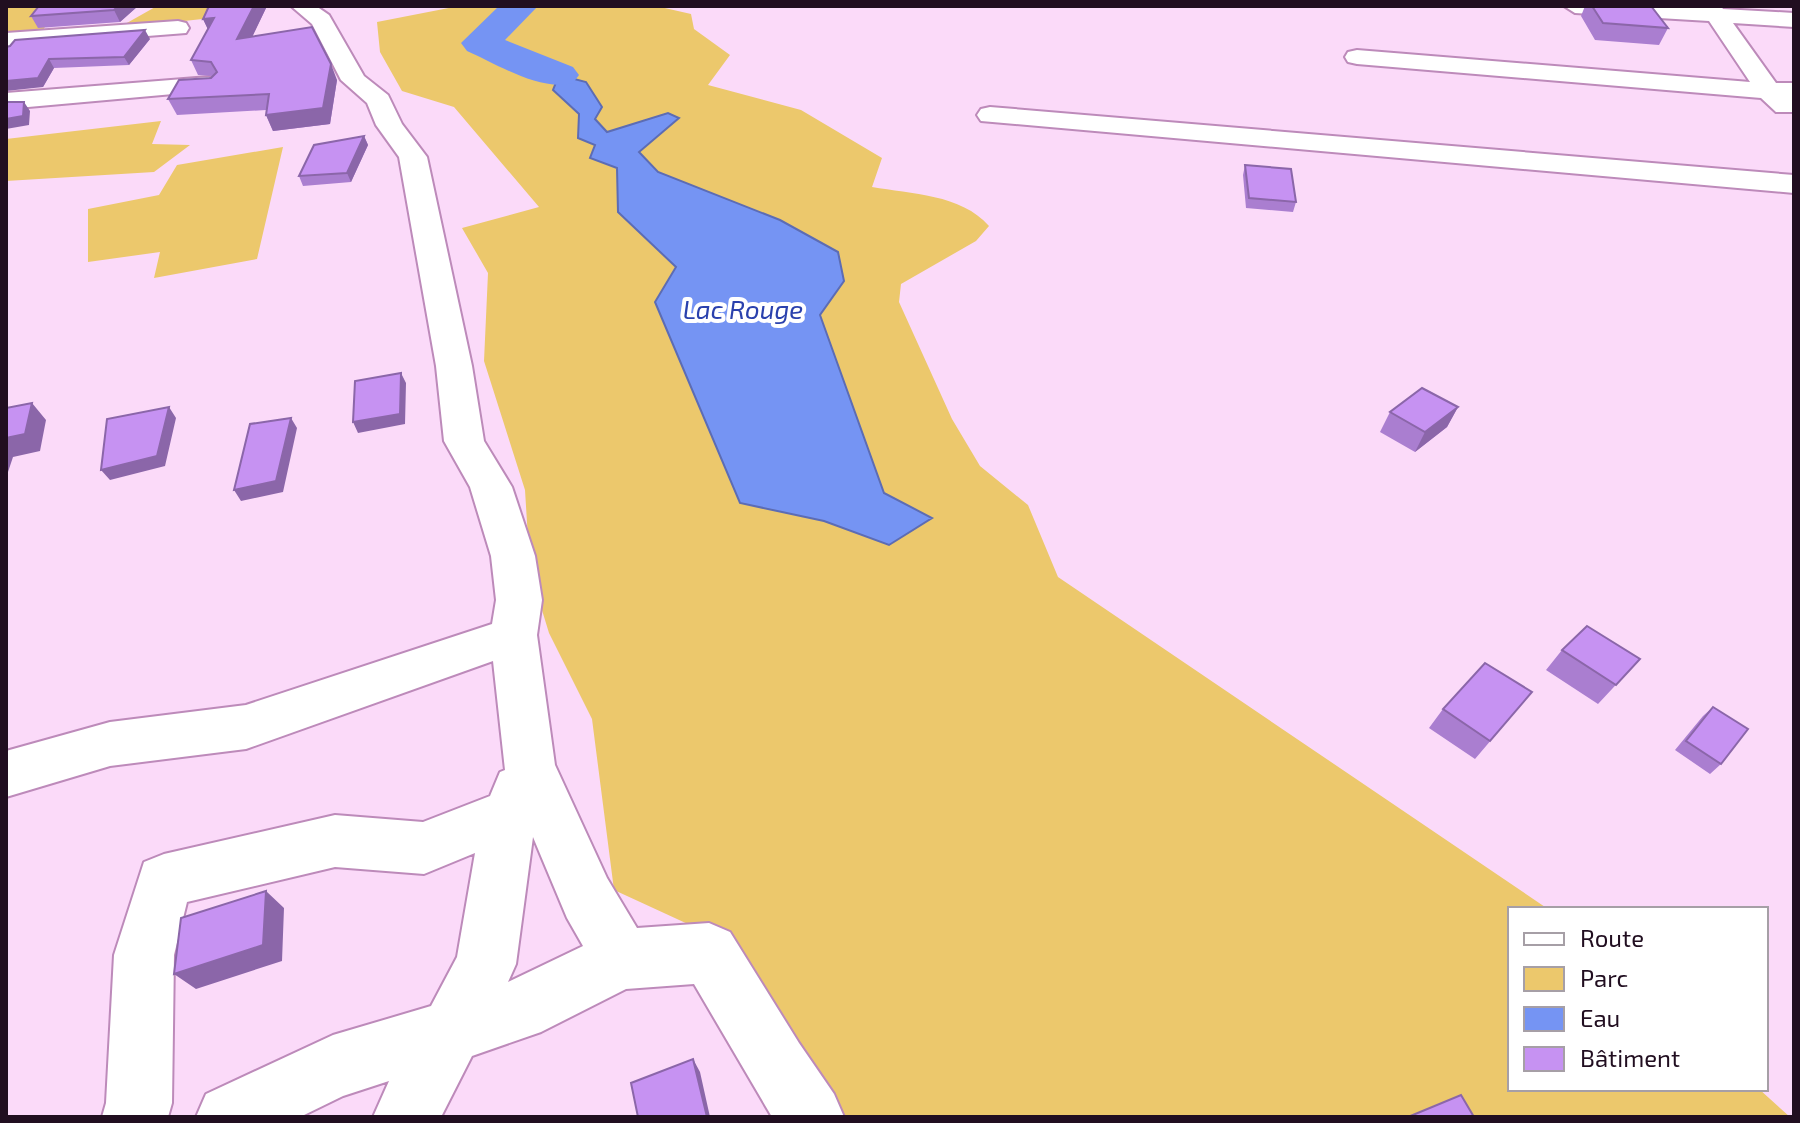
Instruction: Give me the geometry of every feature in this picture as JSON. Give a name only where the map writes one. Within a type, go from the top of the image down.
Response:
[{"type":"street","points":[[302,6],[321,20],[354,80],[379,100],[389,125],[413,157],[454,366],[464,441],[491,487],[513,556],[519,600],[514,635],[519,789],[486,964],[406,1117]]},
{"type":"street","points":[[1575,6],[1713,10],[1794,20]]},
{"type":"street","points":[[1713,10],[1768,90],[1794,116]]},
{"type":"street","points":[[6,40],[178,28]]},
{"type":"street","points":[[1357,57],[1794,91]]},
{"type":"street","points":[[6,101],[209,85]]},
{"type":"street","points":[[990,115],[1794,184]]},
{"type":"street","points":[[6,774],[110,744],[246,727],[514,635]]},
{"type":"street","points":[[519,789],[591,901],[621,959]]},
{"type":"street","points":[[135,1117],[139,1103],[144,955],[164,881],[335,841],[424,848],[519,789]]},
{"type":"street","points":[[229,1117],[333,1067],[519,1010],[621,959],[709,953],[776,1066],[811,1117]]},
{"type":"green space","points":[[6,6],[57,6],[42,32],[6,36]]},
{"type":"green space","points":[[157,6],[217,6],[212,18],[118,28]]},
{"type":"green space","points":[[459,6],[656,6],[691,14],[694,29],[730,55],[708,85],[801,110],[882,158],[872,187],[935,197],[978,215],[989,226],[976,241],[901,284],[899,302],[952,419],[980,466],[1028,505],[1058,577],[1545,907],[1508,907],[1508,1091],[1761,1091],[1790,1117],[843,1117],[690,925],[614,890],[592,719],[549,633],[530,571],[525,490],[484,361],[488,273],[462,228],[539,207],[454,107],[402,91],[380,52],[377,22]]},
{"type":"green space","points":[[161,121],[152,144],[190,145],[154,172],[6,181],[6,139]]},
{"type":"green space","points":[[283,147],[257,259],[154,278],[160,252],[88,262],[88,209],[159,195],[177,165]]},
{"type":"water","name":"Lac Rouge","points":[[559,75],[586,82],[602,107],[595,119],[607,132],[668,113],[679,118],[639,152],[658,172],[780,220],[838,252],[844,281],[820,315],[884,493],[932,518],[889,545],[824,521],[740,503],[655,302],[676,267],[618,212],[617,168],[590,158],[595,145],[578,138],[579,114],[553,90]]},
{"type":"building","points":[[39,6],[118,6],[114,10],[31,16]]},
{"type":"building","points":[[209,6],[254,6],[237,39],[312,27],[331,64],[323,108],[266,115],[269,94],[168,99],[179,80],[211,78],[217,72],[211,62],[191,60],[214,18],[203,19]]},
{"type":"building","points":[[1592,6],[1651,6],[1668,28],[1603,23]]},
{"type":"building","points":[[145,30],[124,57],[49,59],[38,78],[6,81],[6,47],[15,40]]},
{"type":"building","points":[[6,102],[24,102],[23,116],[6,119]]},
{"type":"building","points":[[364,136],[347,173],[299,176],[314,145]]},
{"type":"building","points":[[1245,165],[1291,169],[1296,202],[1249,198]]},
{"type":"building","points":[[401,373],[400,414],[353,422],[355,381]]},
{"type":"building","points":[[1422,388],[1458,407],[1425,432],[1390,412]]},
{"type":"building","points":[[32,403],[25,434],[6,438],[6,408]]},
{"type":"building","points":[[169,407],[157,456],[101,470],[107,419]]},
{"type":"building","points":[[291,418],[276,481],[234,490],[250,424]]},
{"type":"building","points":[[1587,626],[1640,659],[1616,685],[1562,650]]},
{"type":"building","points":[[1485,663],[1532,692],[1490,741],[1443,709]]},
{"type":"building","points":[[1713,707],[1748,729],[1721,764],[1686,741]]},
{"type":"building","points":[[266,891],[263,945],[174,974],[181,918]]},
{"type":"building","points":[[693,1059],[707,1117],[638,1117],[631,1083]]},
{"type":"building","points":[[1461,1095],[1474,1117],[1408,1117]]},
{"type":"waterway","points":[[520,6],[480,43],[559,75]]}]
